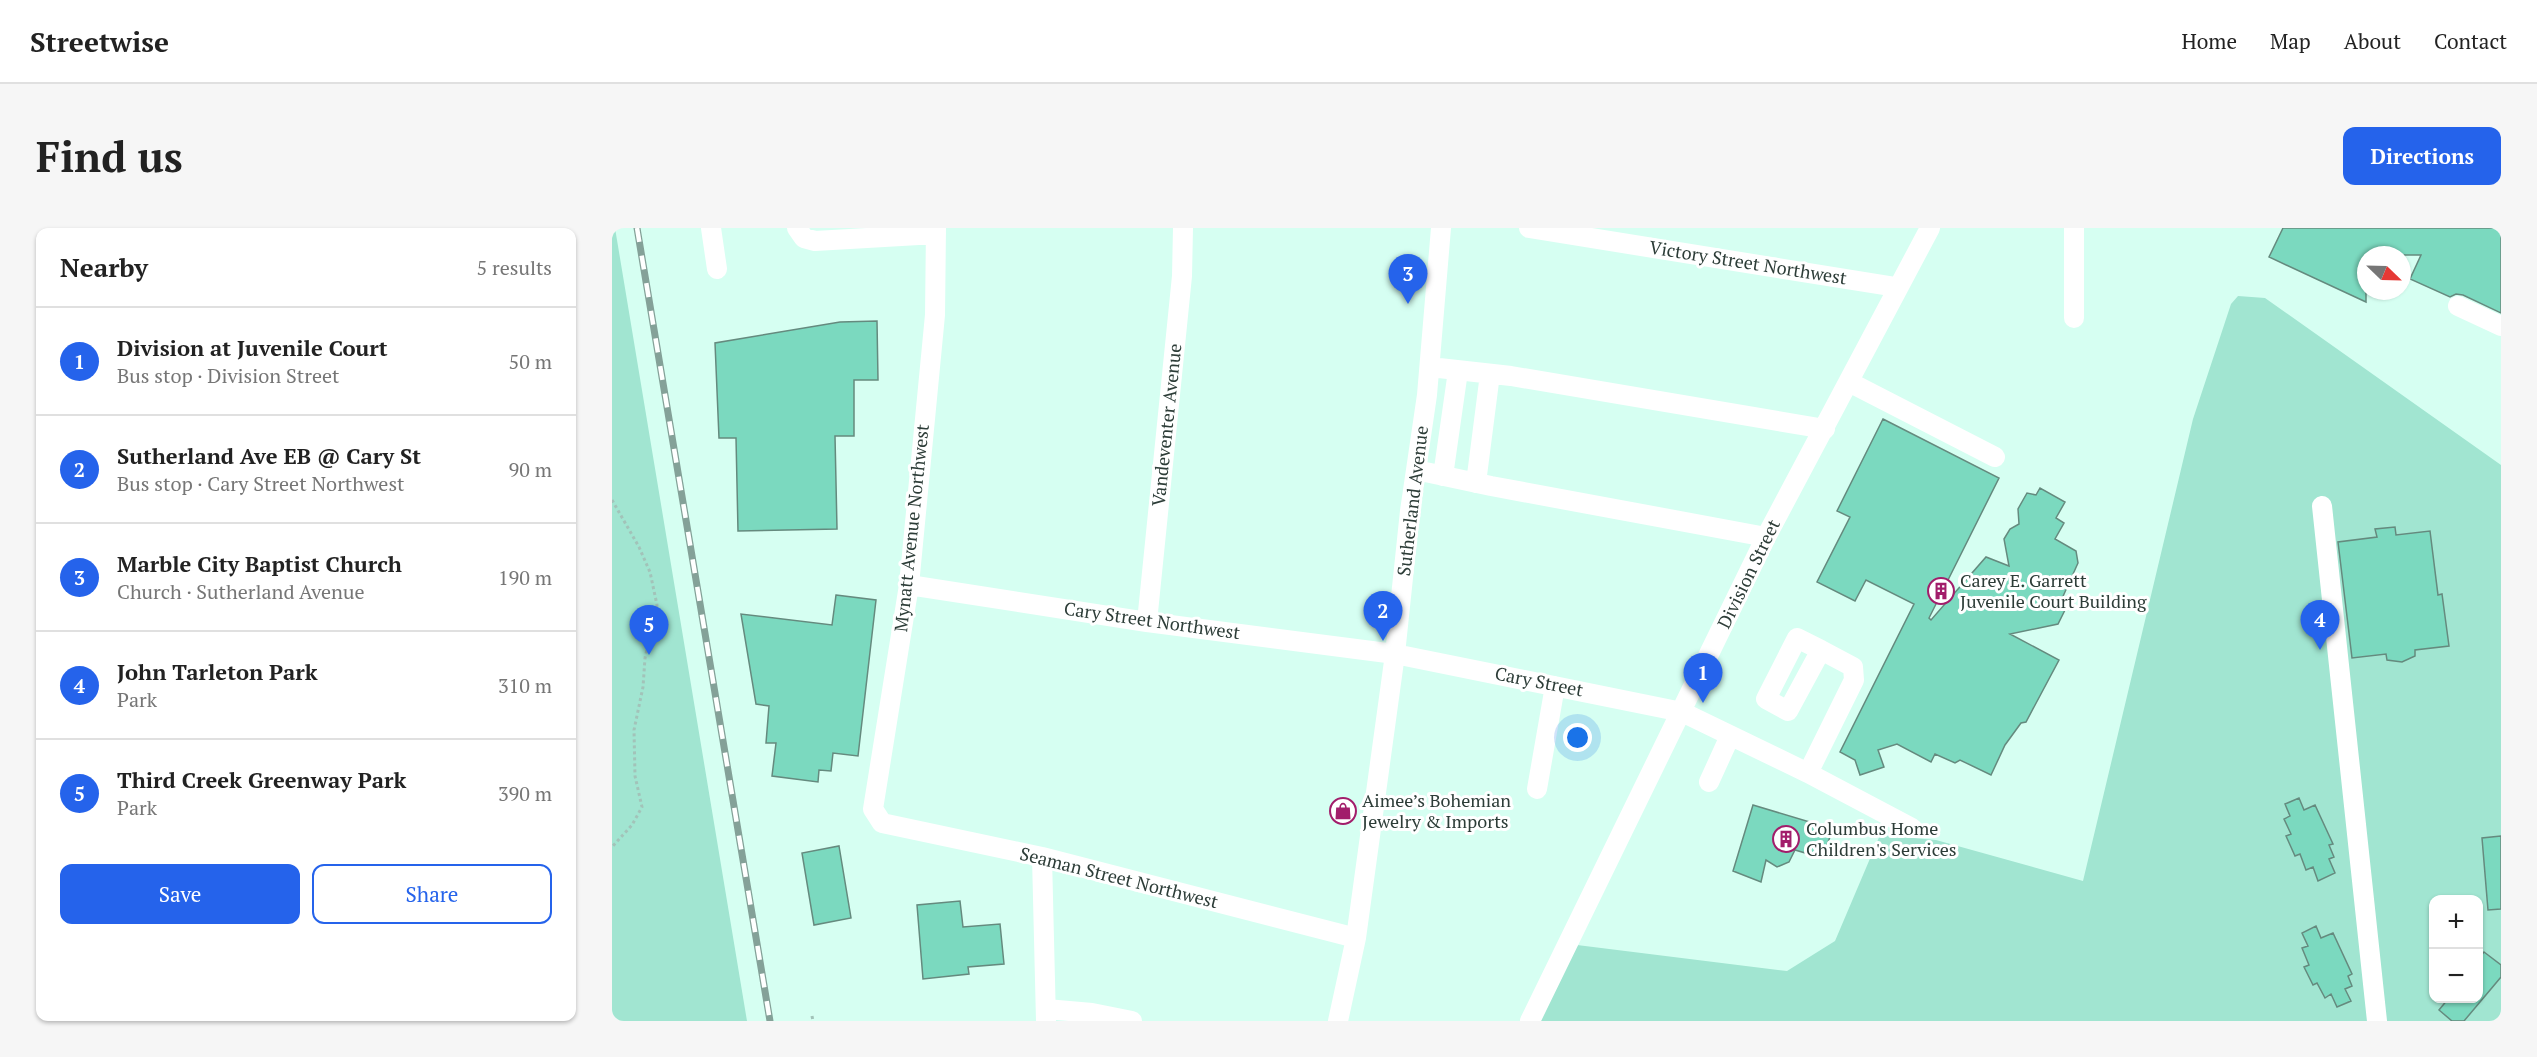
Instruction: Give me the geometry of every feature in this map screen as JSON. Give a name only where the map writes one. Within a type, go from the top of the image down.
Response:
[{"type":"street","points":[[711,228],[717,269]]},
{"type":"street","points":[[797,228],[804,238],[815,242],[936,231]]},
{"type":"street","name":"Vandeventer Avenue","points":[[1147,622],[1182,276],[1183,228]]},
{"type":"street","name":"Sutherland Avenue","points":[[1338,1021],[1356,938],[1395,654],[1430,368],[1441,228]]},
{"type":"street","name":"Victory Street Northwest","points":[[1529,228],[1896,287]]},
{"type":"street","name":"Division Street","points":[[1530,1021],[1766,537],[1929,228]]},
{"type":"street","points":[[2073,228],[2074,318]]},
{"type":"street","name":"Mynatt Avenue Northwest","points":[[882,823],[873,809],[909,585],[935,315],[936,231]]},
{"type":"street","points":[[2458,306],[2501,326]]},
{"type":"street","points":[[1430,368],[1490,374],[1825,429]]},
{"type":"street","points":[[1443,476],[1458,371]]},
{"type":"street","points":[[1476,483],[1490,374]]},
{"type":"street","points":[[1849,382],[1995,457]]},
{"type":"street","points":[[1449,437],[1481,441]]},
{"type":"street","points":[[1416,470],[1766,537]]},
{"type":"street","points":[[2322,506],[2377,1021]]},
{"type":"street","name":"Cary Street Northwest","points":[[909,585],[1147,622],[1395,654]]},
{"type":"street","points":[[1808,773],[1854,680],[1853,667],[1821,650]]},
{"type":"street","name":"Cary Street","points":[[1395,654],[1682,712],[1808,773],[1912,828]]},
{"type":"street","points":[[1537,789],[1555,686]]},
{"type":"street","points":[[1709,782],[1731,736]]},
{"type":"street","name":"Seaman Street Northwest","points":[[882,823],[1042,857],[1356,938]]},
{"type":"street","points":[[1042,857],[1046,1015],[1092,1013],[1132,1021]]},
{"type":"path","points":[[612,501],[639,547],[650,572],[657,605],[645,658],[643,687],[634,730],[635,776],[642,807],[632,825],[612,847]]},
{"type":"green space","points":[[612,228],[615,228],[747,1021],[612,1021]]},
{"type":"green space","points":[[2238,296],[2265,298],[2501,465],[2501,1021],[1540,1021],[1577,945],[1787,971],[1835,941],[1880,835],[1936,840],[2083,881],[2193,419],[2231,304]]},
{"type":"building","points":[[2283,228],[2501,228],[2501,313],[2463,295],[2456,294],[2450,297],[2411,279],[2421,255],[2411,255],[2411,246],[2357,246],[2357,298],[2269,257]]},
{"type":"building","points":[[877,321],[878,380],[854,380],[854,436],[835,436],[837,529],[738,531],[736,438],[719,438],[715,343],[840,322]]},
{"type":"building","name":"Carey E. Garrett Juvenile Court Building","points":[[1883,419],[1999,478],[1929,618],[1931,620],[1986,557],[2009,566],[2004,539],[2010,529],[2019,524],[2018,509],[2027,493],[2036,495],[2040,488],[2065,502],[2056,518],[2064,523],[2055,539],[2076,551],[2078,563],[2060,603],[2067,606],[2058,624],[2010,634],[2059,660],[2026,722],[2021,723],[2005,745],[1991,775],[1960,760],[1955,763],[1935,754],[1931,762],[1897,744],[1878,750],[1884,767],[1860,775],[1855,760],[1840,752],[1914,604],[1866,580],[1855,601],[1817,582],[1850,517],[1837,511]]},
{"type":"building","points":[[2395,527],[2396,535],[2430,531],[2438,595],[2442,594],[2449,646],[2415,650],[2415,656],[2402,662],[2387,660],[2386,654],[2352,658],[2338,542],[2377,537],[2375,529]]},
{"type":"building","points":[[836,595],[876,600],[858,756],[833,753],[831,771],[819,770],[818,782],[772,776],[776,743],[766,743],[769,706],[756,704],[741,614],[832,625]]},
{"type":"building","points":[[2299,798],[2304,810],[2315,805],[2333,844],[2329,845],[2334,857],[2329,859],[2335,873],[2318,881],[2313,867],[2306,870],[2300,854],[2295,856],[2286,836],[2291,834],[2284,819],[2290,816],[2285,804]]},
{"type":"building","name":"Columbus Home Children's Services","points":[[1753,805],[1833,829],[1822,858],[1795,850],[1789,862],[1777,867],[1766,860],[1761,882],[1733,871]]},
{"type":"building","points":[[2501,836],[2501,909],[2488,910],[2482,838]]},
{"type":"building","points":[[839,846],[851,918],[814,925],[802,853]]},
{"type":"building","points":[[960,901],[963,927],[1000,924],[1004,964],[968,967],[969,974],[923,979],[917,905]]},
{"type":"building","points":[[2316,926],[2321,938],[2333,933],[2352,974],[2348,976],[2352,986],[2345,989],[2351,1001],[2337,1007],[2331,994],[2325,998],[2317,983],[2313,985],[2304,967],[2309,965],[2302,948],[2308,946],[2302,933]]},
{"type":"building","points":[[2483,953],[2501,965],[2501,977],[2483,998]]},
{"type":"building","points":[[2445,1003],[2479,1003],[2464,1021],[2452,1021],[2439,1010]]},
{"type":"railway","points":[[637,228],[770,1021]]},
{"type":"place","name":"Marble City Baptist Church","points":[[1408,304]]},
{"type":"place","name":"Carey E. Garrett Juvenile Court Building","points":[[1941,591]]},
{"type":"place","name":"Sutherland Ave EB @ Cary St","points":[[1383,641]]},
{"type":"place","name":"John Tarleton Park","points":[[2320,650]]},
{"type":"place","name":"Third Creek Greenway Park","points":[[649,655]]},
{"type":"place","name":"Division at Juvenile Court","points":[[1703,703]]},
{"type":"place","name":"Aimee’s Bohemian Jewelry & Imports","points":[[1343,811]]},
{"type":"place","name":"Columbus Home Children's Services","points":[[1786,839]]}]
